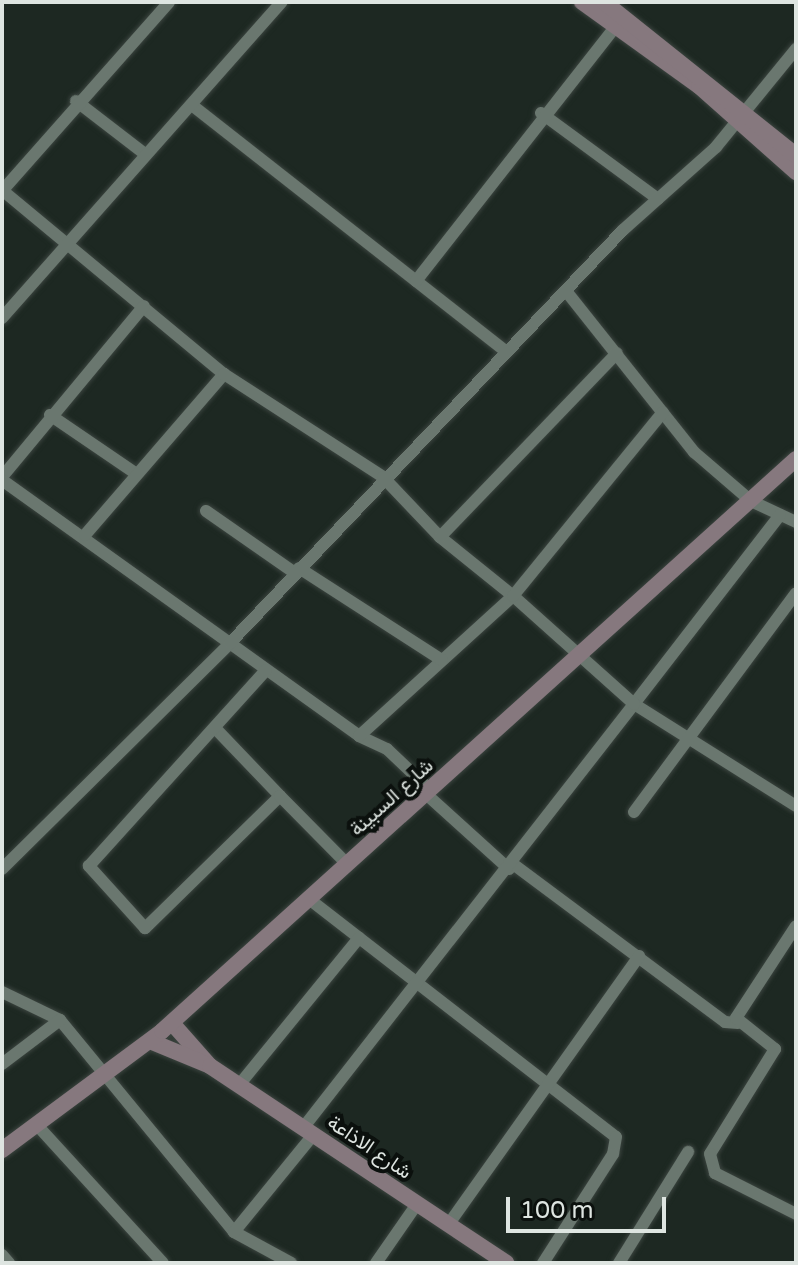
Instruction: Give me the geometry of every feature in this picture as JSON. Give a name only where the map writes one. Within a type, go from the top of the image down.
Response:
[{"type":"main road","points":[[582,2],[796,155]]},
{"type":"main road","points":[[604,2],[741,114],[796,172]]},
{"type":"main road","name":"شارع السبينة","points":[[2,1150],[172,1023],[796,459]]},
{"type":"main road","name":"شارع الاذاعة","points":[[172,1023],[210,1066]]},
{"type":"main road","name":"شارع الاذاعة","points":[[150,1041],[210,1066],[506,1263]]},
{"type":"street","points":[[169,2],[76,101],[2,190],[66,249],[144,306],[224,374],[383,477],[440,537],[513,596],[577,658],[634,704],[796,804]]},
{"type":"street","points":[[2,318],[282,2]]},
{"type":"street","points":[[416,281],[541,113],[617,25]]},
{"type":"street","points":[[2,869],[230,643],[383,477],[741,114],[796,49]]},
{"type":"street","points":[[76,101],[146,155]]},
{"type":"street","points":[[193,106],[506,351]]},
{"type":"street","points":[[541,113],[658,199]]},
{"type":"street","points":[[566,291],[694,452],[751,501],[796,522]]},
{"type":"street","points":[[144,306],[50,415],[2,479],[85,535],[359,736],[387,749],[428,792],[511,867],[639,956],[725,1022],[738,1023],[775,1049],[710,1154],[711,1165],[796,1214]]},
{"type":"street","points":[[440,537],[617,353]]},
{"type":"street","points":[[85,535],[135,473],[224,374]]},
{"type":"street","points":[[359,736],[513,596],[663,412]]},
{"type":"street","points":[[50,415],[135,473]]},
{"type":"street","points":[[206,511],[442,660]]},
{"type":"street","points":[[234,1232],[780,515]]},
{"type":"street","points":[[634,812],[796,593]]},
{"type":"street","points":[[266,670],[89,866],[145,928],[280,796]]},
{"type":"street","points":[[215,728],[348,865]]},
{"type":"street","points":[[309,899],[617,1144],[543,1263]]},
{"type":"street","points":[[738,1023],[796,926]]},
{"type":"street","points":[[239,1085],[359,938]]},
{"type":"street","points":[[448,1225],[639,956]]},
{"type":"street","points":[[2,992],[60,1020],[234,1232],[291,1263]]},
{"type":"street","points":[[2,1064],[60,1020]]},
{"type":"street","points":[[36,1124],[163,1263]]},
{"type":"street","points":[[619,1263],[688,1152]]},
{"type":"street","points":[[376,1263],[417,1204]]},
{"type":"street","points":[[2,1255],[9,1263]]}]
